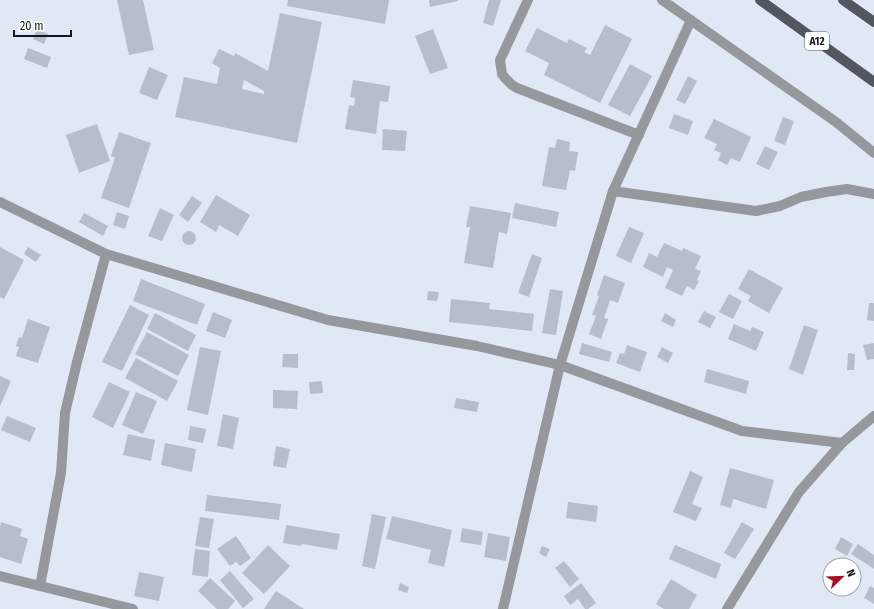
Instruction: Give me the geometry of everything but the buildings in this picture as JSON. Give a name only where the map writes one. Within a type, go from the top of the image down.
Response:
[{"type":"main road","name":"A12","points":[[760,0],[874,82]]},
{"type":"main road","points":[[843,0],[874,22]]},
{"type":"street","points":[[528,0],[500,60],[502,74],[505,78],[517,88],[639,135]]},
{"type":"street","points":[[662,0],[836,122],[874,152]]},
{"type":"street","points":[[504,609],[560,366],[613,191],[691,20]]},
{"type":"street","points":[[613,191],[756,212],[826,192],[847,189],[874,194]]},
{"type":"street","points":[[0,202],[106,254],[328,320],[477,346],[560,366],[742,431],[842,443]]},
{"type":"street","points":[[40,586],[61,473],[64,413],[106,254]]},
{"type":"street","points":[[727,609],[799,492],[842,443],[874,416]]},
{"type":"street","points":[[0,576],[133,609]]}]
